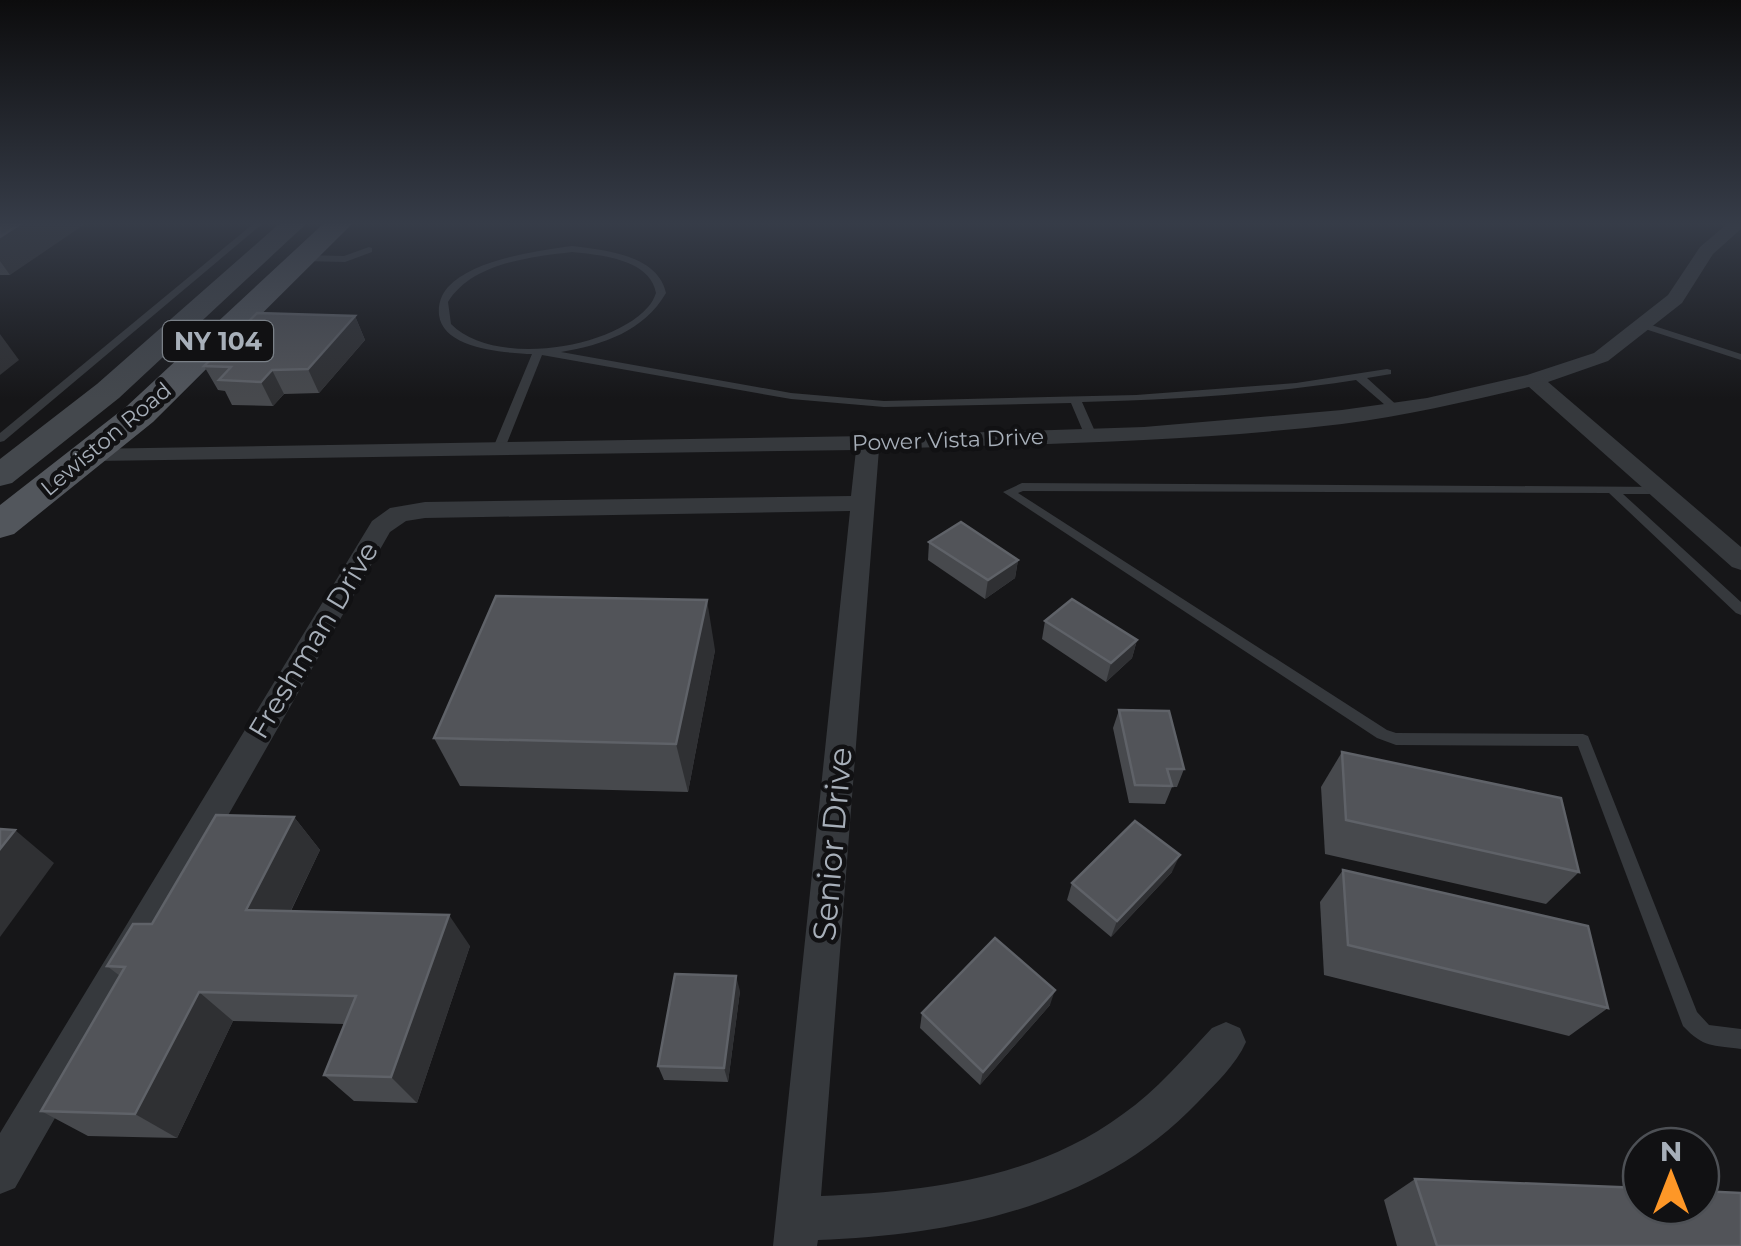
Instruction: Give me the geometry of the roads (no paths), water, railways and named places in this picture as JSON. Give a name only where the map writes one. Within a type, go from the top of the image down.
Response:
[{"type":"main road","points":[[0,476],[108,391],[229,282]]},
{"type":"main road","name":"Lewiston Road","points":[[0,525],[93,454],[278,282]]},
{"type":"street","name":"Power Vista Drive","points":[[93,454],[868,443],[1240,428],[1396,409],[1533,380],[1601,358],[1676,300],[1687,282]]},
{"type":"street","points":[[1533,380],[1741,561]]},
{"type":"street","name":"Senior Drive","points":[[796,1233],[868,443]]},
{"type":"street","name":"Freshman Drive","points":[[0,1173],[380,527],[399,514],[425,510],[864,503]]},
{"type":"street","points":[[796,1233],[860,1218],[958,1204],[1060,1174],[1126,1138],[1178,1094],[1226,1042]]},
{"type":"lane","points":[[0,440],[189,282]]},
{"type":"lane","points":[[462,282],[444,304],[444,319],[453,332],[472,342],[498,350],[538,351],[840,402],[1076,401],[1238,392],[1387,372]]},
{"type":"lane","points":[[538,351],[600,340],[629,327],[649,312],[659,295],[658,282]]},
{"type":"lane","points":[[1645,326],[1741,357]]},
{"type":"lane","points":[[498,448],[538,351]]},
{"type":"lane","points":[[1359,377],[1396,409]]},
{"type":"lane","points":[[1076,401],[1090,436]]},
{"type":"lane","points":[[1660,490],[1022,487],[1009,492],[1382,734],[1396,739],[1582,740],[1690,1019],[1704,1034],[1741,1040]]},
{"type":"lane","points":[[1613,491],[1737,603]]}]
